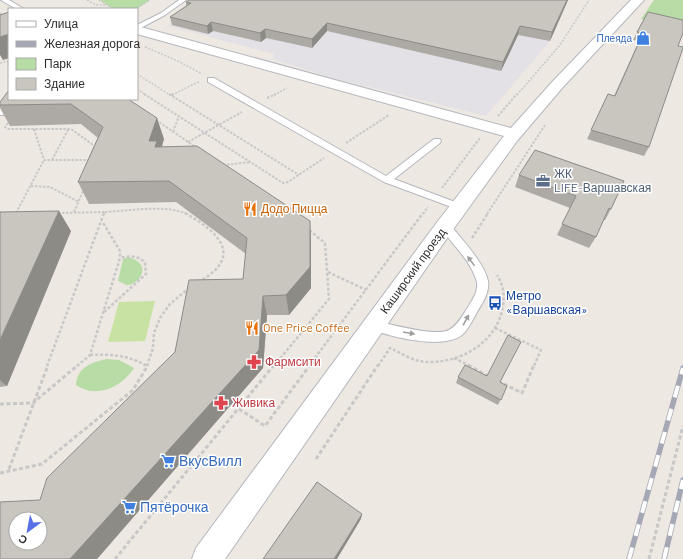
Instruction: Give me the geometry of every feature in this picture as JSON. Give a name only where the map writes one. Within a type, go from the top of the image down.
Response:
[{"type":"street","name":"Каширский проезд","points":[[207,559],[445,226],[515,134],[558,84],[638,0]]},
{"type":"street","points":[[138,29],[515,134]]},
{"type":"lane","points":[[4,0],[19,8]]},
{"type":"lane","points":[[138,28],[183,0]]},
{"type":"lane","points":[[211,80],[387,180],[460,207]]},
{"type":"lane","points":[[0,113],[11,100]]},
{"type":"lane","points":[[387,180],[437,141]]},
{"type":"lane","points":[[374,326],[418,335],[446,337],[457,332],[461,328],[484,284],[479,273],[445,226]]},
{"type":"path","points":[[87,0],[90,3],[97,5],[107,5]]},
{"type":"path","points":[[99,0],[112,8]]},
{"type":"path","points":[[137,8],[150,0]]},
{"type":"path","points":[[239,410],[265,426],[488,127],[560,45],[589,0]]},
{"type":"path","points":[[144,47],[180,62],[202,74]]},
{"type":"path","points":[[138,75],[299,175]]},
{"type":"path","points":[[170,95],[202,80]]},
{"type":"path","points":[[138,90],[283,183],[288,182],[299,175],[389,115]]},
{"type":"path","points":[[174,132],[179,116]]},
{"type":"path","points":[[155,120],[201,151]]},
{"type":"path","points":[[9,121],[5,127],[8,129],[69,128],[76,130],[99,150]]},
{"type":"path","points":[[476,243],[472,237],[546,123]]},
{"type":"path","points":[[52,160],[69,128]]},
{"type":"path","points":[[16,214],[44,160],[34,129]]},
{"type":"path","points":[[188,142],[205,133]]},
{"type":"path","points":[[44,160],[97,160]]},
{"type":"path","points":[[227,168],[221,164],[227,165],[251,162]]},
{"type":"path","points":[[31,186],[50,186],[78,202]]},
{"type":"path","points":[[74,212],[85,188]]},
{"type":"path","points":[[52,213],[179,211],[189,216],[218,237],[223,245],[223,258],[215,272],[208,278],[196,283]]},
{"type":"path","points":[[9,469],[105,212]]},
{"type":"path","points":[[11,214],[23,214]]},
{"type":"path","points":[[0,404],[33,403],[90,355],[120,258],[120,251],[102,220]]},
{"type":"path","points":[[115,559],[329,299],[325,243],[307,229]]},
{"type":"path","points":[[103,313],[146,274],[147,267],[144,261],[138,257],[130,256],[120,258]]},
{"type":"path","points":[[327,272],[367,290]]},
{"type":"path","points":[[316,459],[390,348],[426,362],[453,358],[465,354],[478,347],[490,337],[502,316],[504,294],[500,280],[496,274]]},
{"type":"path","points":[[0,473],[9,469],[32,468],[42,464],[125,397],[136,386],[147,366],[153,348],[154,332],[160,318],[170,304],[182,292],[192,286]]},
{"type":"path","points":[[453,358],[522,393],[541,350],[495,328]]},
{"type":"path","points":[[90,355],[118,354],[137,360],[147,366]]},
{"type":"path","points":[[649,559],[683,426]]},
{"type":"shaded area","points":[[565,0],[550,41],[486,116],[333,78],[273,59],[274,54],[168,26],[187,10]]},
{"type":"green space","points":[[100,0],[150,0],[138,8],[112,8]]},
{"type":"green space","points":[[654,0],[683,0],[683,28],[641,19]]},
{"type":"green space","points":[[128,257],[141,264],[142,274],[136,282],[127,285],[118,281],[123,259]]},
{"type":"green space","points":[[155,301],[145,341],[108,342],[119,302]]},
{"type":"green space","points":[[107,359],[119,360],[134,368],[122,381],[108,389],[92,391],[76,385],[79,374],[86,366]]},
{"type":"building","points":[[189,0],[567,0],[552,32],[520,26],[503,62],[327,23],[312,39],[265,29],[260,33],[211,22],[207,26],[170,17],[191,3],[186,2]]},
{"type":"building","points":[[8,12],[8,34],[0,37],[0,15]]},
{"type":"building","points":[[648,12],[683,20],[683,33],[678,46],[683,48],[649,147],[591,130],[608,94],[615,96],[643,33],[637,32]]},
{"type":"building","points":[[8,91],[8,100],[130,100],[157,118],[149,141],[157,141],[155,147],[197,146],[310,221],[310,267],[286,295],[263,296],[259,350],[70,559],[0,559],[0,502],[40,500],[47,478],[175,352],[189,280],[243,279],[247,238],[169,181],[78,182],[103,127],[71,104],[0,105],[0,102]]},
{"type":"building","points":[[535,150],[624,181],[611,209],[609,208],[596,237],[562,224],[576,196],[519,175]]},
{"type":"building","points":[[59,211],[0,340],[0,212]]},
{"type":"building","points":[[508,335],[521,342],[500,382],[507,386],[501,400],[458,377],[465,365],[487,376]]},
{"type":"building","points":[[317,482],[362,514],[334,559],[263,559]]},
{"type":"railway","points":[[629,559],[683,368]]},
{"type":"railway","points":[[664,559],[683,480]]},
{"type":"place","name":"Плеяда","points":[[643,38]]},
{"type":"place","name":"ЖК LIFE-Варшавская","points":[[543,181]]},
{"type":"place","name":"Додо Пицца","points":[[250,209]]},
{"type":"place","name":"Метро «Варшавская»","points":[[495,303]]},
{"type":"place","name":"One Price Coffee","points":[[252,328]]},
{"type":"place","name":"Фармсити","points":[[254,362]]},
{"type":"place","name":"Живика","points":[[221,403]]},
{"type":"place","name":"ВкусВилл","points":[[168,461]]},
{"type":"place","name":"Пятёрочка","points":[[129,507]]}]
